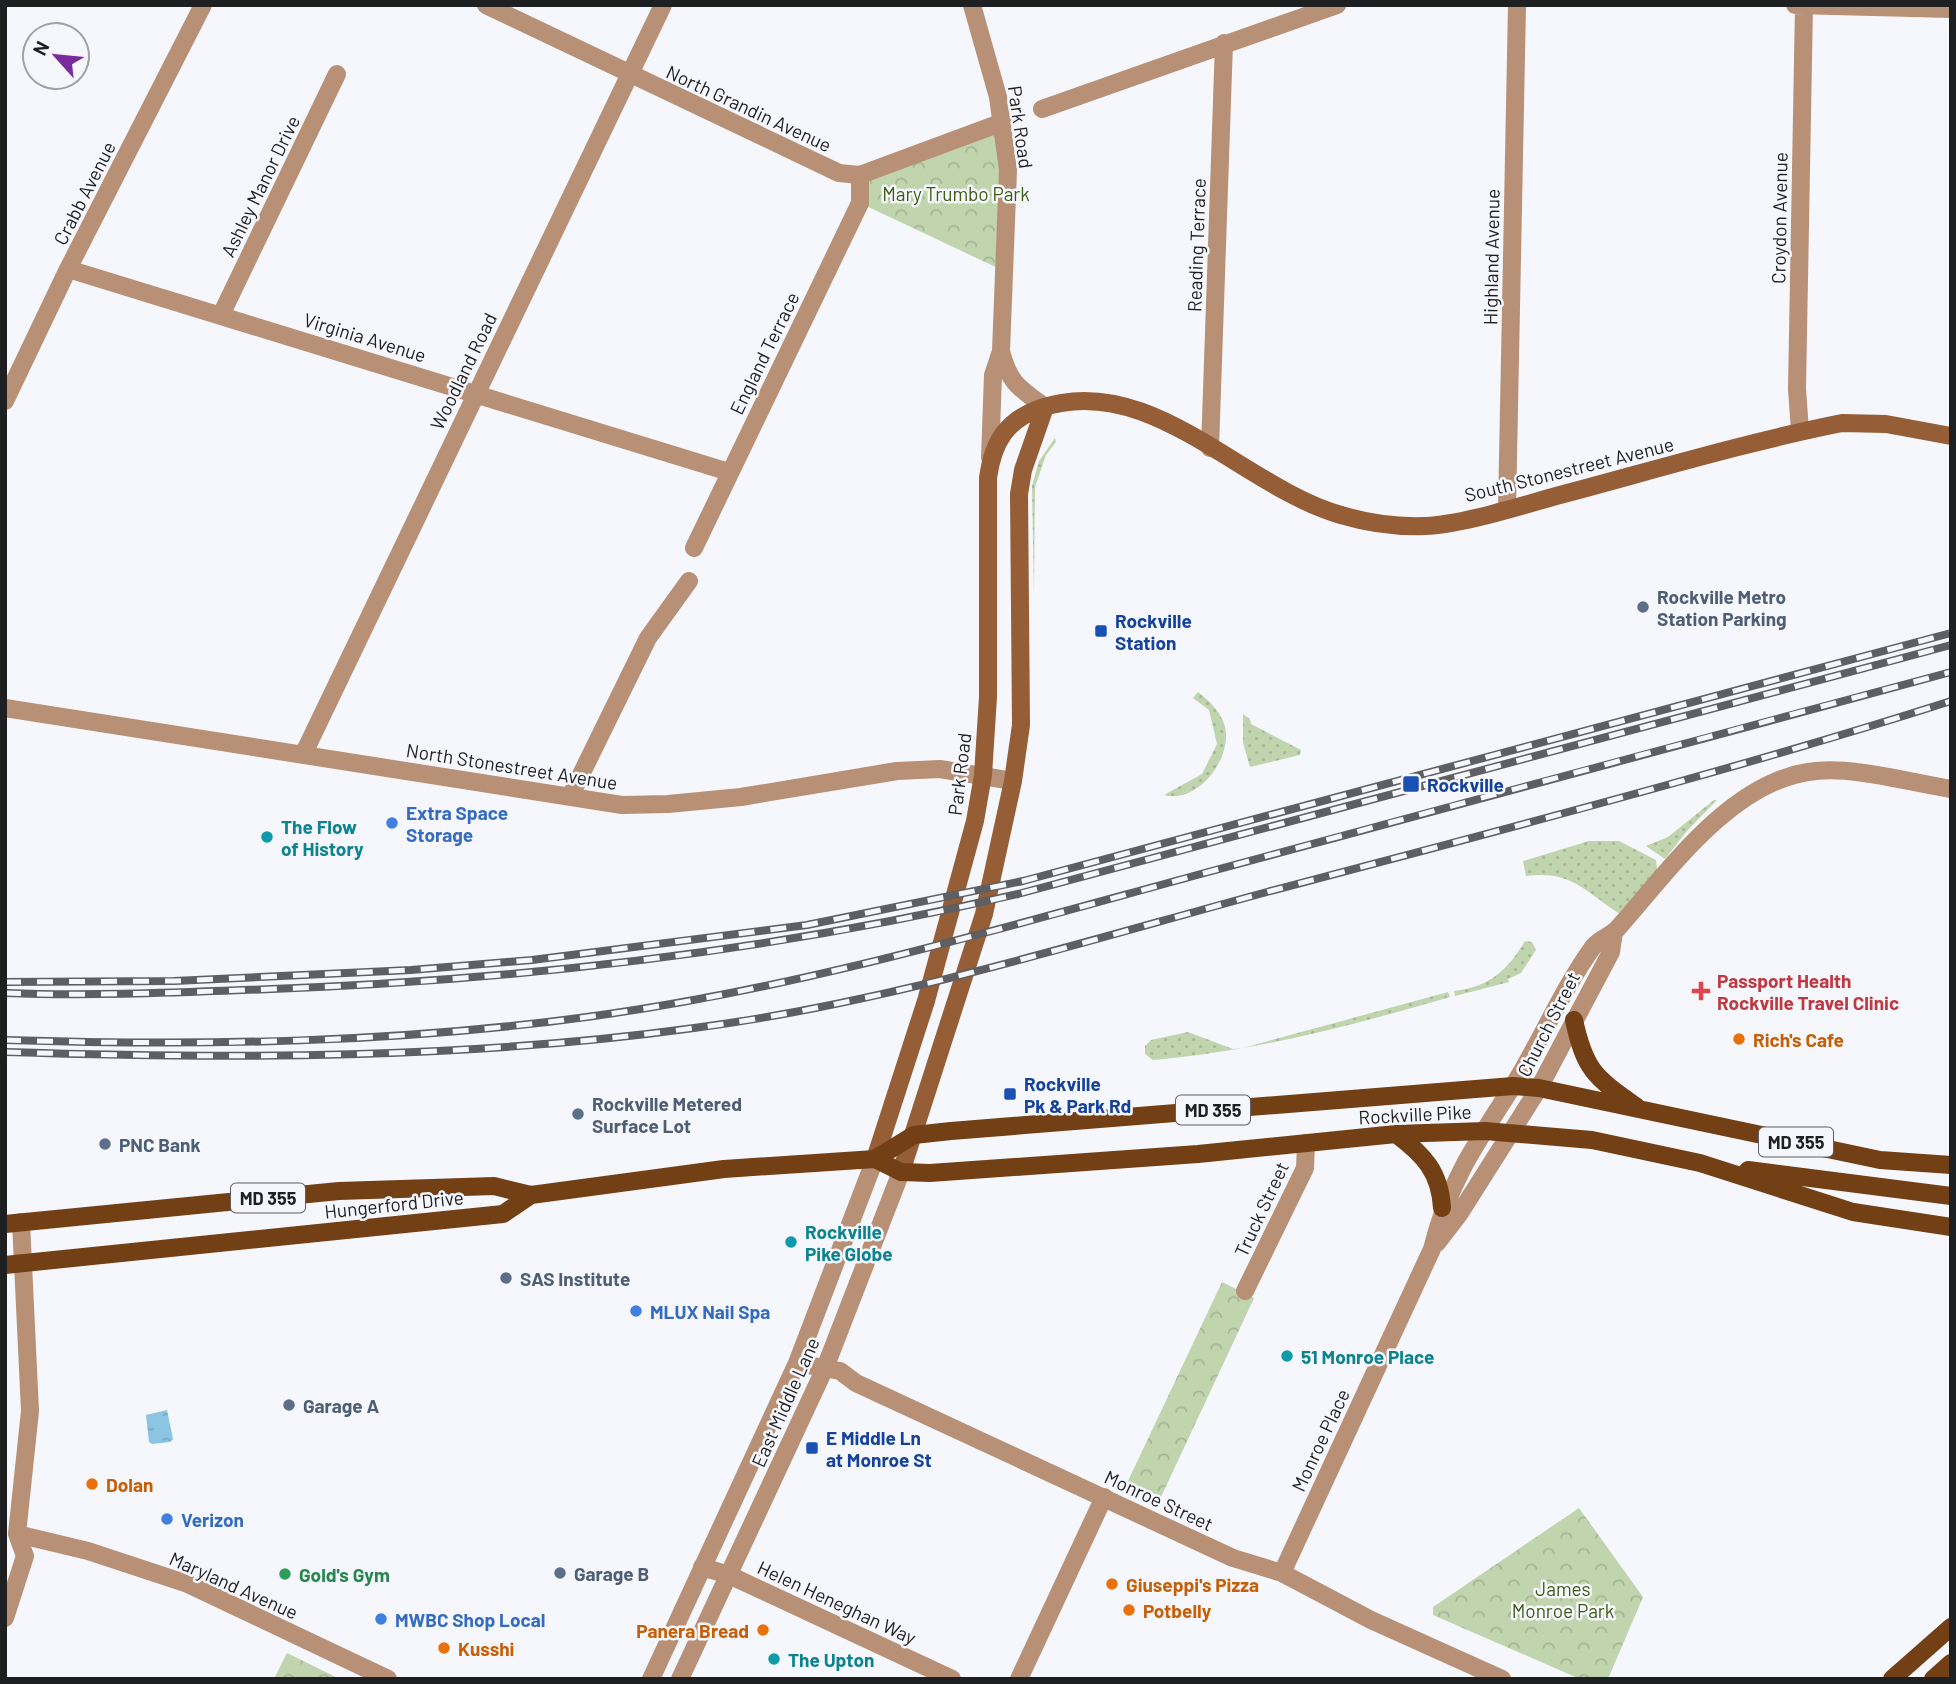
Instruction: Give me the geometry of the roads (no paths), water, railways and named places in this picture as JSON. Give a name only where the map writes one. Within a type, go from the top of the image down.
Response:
[{"type":"main road","name":"South Stonestreet Avenue","points":[[1045,407],[1067,401],[1113,402],[1144,411],[1297,500],[1342,515],[1380,523],[1427,526],[1507,509],[1800,431],[1843,423],[1886,424],[1951,436]]},
{"type":"main road","name":"Park Road","points":[[875,1159],[926,1001],[961,879],[983,775],[988,697],[986,614],[990,460],[996,444],[1020,415],[1045,407]]},
{"type":"main road","points":[[914,1135],[985,914],[1013,781],[1021,725],[1019,494],[1023,470],[1045,407]]},
{"type":"main road","points":[[1574,1020],[1584,1060],[1608,1086],[1643,1111]]},
{"type":"main road","name":"Rockville Pike","points":[[914,1135],[1513,1086],[1539,1088],[1880,1160],[1951,1165]]},
{"type":"main road","name":"Rockville Pike","points":[[875,1159],[901,1172],[930,1173],[1198,1154],[1396,1134],[1485,1130],[1592,1140],[1700,1163],[1853,1212],[1951,1227]]},
{"type":"main road","points":[[1396,1134],[1432,1165],[1441,1190],[1442,1208]]},
{"type":"main road","name":"Hungerford Drive","points":[[13,1223],[339,1191],[494,1186],[531,1195],[724,1169],[875,1159],[914,1135]]},
{"type":"main road","name":"East Middle Lane","points":[[901,1172],[914,1135]]},
{"type":"main road","points":[[1700,1163],[1951,1196]]},
{"type":"main road","name":"Hungerford Drive","points":[[5,1265],[503,1214],[531,1195]]},
{"type":"main road","points":[[1892,1679],[1951,1627]]},
{"type":"main road","points":[[1933,1679],[1951,1664]]},
{"type":"street","name":"Crabb Avenue","points":[[5,401],[68,269],[203,5]]},
{"type":"street","name":"North Grandin Avenue","points":[[486,5],[839,173],[860,175]]},
{"type":"street","name":"Woodland Road","points":[[303,755],[663,5]]},
{"type":"street","name":"Park Road","points":[[972,5],[1003,122],[1008,170],[1001,351],[1012,380],[1045,407]]},
{"type":"street","points":[[1042,109],[1337,5]]},
{"type":"street","name":"Highland Avenue","points":[[1507,509],[1517,5]]},
{"type":"street","points":[[1795,5],[1951,9]]},
{"type":"street","name":"Croydon Avenue","points":[[1800,431],[1797,389],[1804,5]]},
{"type":"street","name":"Reading Terrace","points":[[1210,448],[1224,43]]},
{"type":"street","name":"Ashley Manor Drive","points":[[221,315],[337,74]]},
{"type":"street","points":[[860,175],[1003,122]]},
{"type":"street","name":"England Terrace","points":[[694,548],[860,203],[860,175]]},
{"type":"street","name":"Virginia Avenue","points":[[68,269],[476,392],[729,472]]},
{"type":"street","points":[[990,460],[993,375],[1001,351]]},
{"type":"street","points":[[570,797],[648,638],[689,581]]},
{"type":"street","name":"North Stonestreet Avenue","points":[[5,708],[622,804],[667,804],[741,797],[897,771],[940,769],[1013,781]]},
{"type":"street","name":"Church Street","points":[[1513,1086],[1552,1021],[1575,973],[1595,943],[1615,932],[1674,861],[1736,806],[1787,777],[1827,770],[1951,789]]},
{"type":"street","name":"Church Street","points":[[1513,1132],[1611,952],[1615,932]]},
{"type":"street","name":"Monroe Place","points":[[1282,1573],[1432,1249],[1442,1208],[1513,1086]]},
{"type":"street","name":"Monroe Place","points":[[1432,1249],[1460,1213],[1513,1132]]},
{"type":"street","name":"Truck Street","points":[[1245,1291],[1305,1168],[1306,1143]]},
{"type":"street","name":"East Middle Lane","points":[[651,1679],[797,1363],[875,1159]]},
{"type":"street","name":"East Middle Lane","points":[[680,1679],[825,1368],[901,1172]]},
{"type":"street","points":[[5,1618],[25,1556],[11,1540],[30,1411],[24,1263],[13,1223]]},
{"type":"street","name":"Monroe Street","points":[[797,1363],[840,1371],[856,1382],[1233,1558],[1282,1573],[1371,1620],[1502,1679]]},
{"type":"street","points":[[1019,1679],[1104,1497]]},
{"type":"street","name":"Maryland Avenue","points":[[11,1540],[88,1551],[188,1584],[388,1679]]},
{"type":"street","name":"Helen Heneghan Way","points":[[702,1567],[729,1575],[952,1679]]},
{"type":"water","points":[[167,1410],[173,1439],[170,1442],[152,1444],[149,1442],[146,1415]]},
{"type":"railway","points":[[5,982],[174,981],[411,970],[532,960],[807,925],[1023,881],[1951,633]]},
{"type":"railway","points":[[5,993],[154,993],[438,980],[633,961],[826,933],[1018,894],[1951,645]]},
{"type":"railway","points":[[5,1040],[153,1043],[374,1037],[594,1016],[747,990],[973,936],[1951,672]]},
{"type":"railway","points":[[5,1052],[264,1056],[436,1051],[608,1038],[767,1017],[911,987],[1054,951],[1696,777],[1951,701]]},
{"type":"place","name":"Rockville Metro Station Parking","points":[[1643,607]]},
{"type":"place","name":"Rockville Station","points":[[1101,631]]},
{"type":"place","name":"Rockville","points":[[1411,784]]},
{"type":"place","name":"Extra Space Storage","points":[[392,823]]},
{"type":"place","name":"The Flow of History","points":[[267,837]]},
{"type":"place","name":"Passport Health Rockville Travel Clinic","points":[[1701,991]]},
{"type":"place","name":"Rich's Cafe","points":[[1739,1039]]},
{"type":"place","name":"Rockville Pk & Park Rd","points":[[1010,1094]]},
{"type":"place","name":"Rockville Metered Surface Lot","points":[[578,1114]]},
{"type":"place","name":"PNC Bank","points":[[105,1144]]},
{"type":"place","name":"Rockville Pike Globe","points":[[791,1242]]},
{"type":"place","name":"SAS Institute","points":[[506,1278]]},
{"type":"place","name":"MLUX Nail Spa","points":[[636,1311]]},
{"type":"place","name":"51 Monroe Place","points":[[1287,1356]]},
{"type":"place","name":"Garage A","points":[[289,1405]]},
{"type":"place","name":"E Middle Ln at Monroe St","points":[[812,1448]]},
{"type":"place","name":"Dolan","points":[[92,1484]]},
{"type":"place","name":"Verizon","points":[[167,1519]]},
{"type":"place","name":"Garage B","points":[[560,1573]]},
{"type":"place","name":"Gold's Gym","points":[[285,1574]]},
{"type":"place","name":"Giuseppi's Pizza","points":[[1112,1584]]},
{"type":"place","name":"Potbelly","points":[[1129,1610]]},
{"type":"place","name":"MWBC Shop Local","points":[[381,1619]]},
{"type":"place","name":"Panera Bread","points":[[763,1630]]},
{"type":"place","name":"Kusshi","points":[[444,1648]]},
{"type":"place","name":"The Upton","points":[[774,1659]]},
{"type":"park label","name":"Mary Trumbo Park","points":[[956,193]]},
{"type":"park label","name":"James Monroe Park","points":[[1563,1599]]}]
